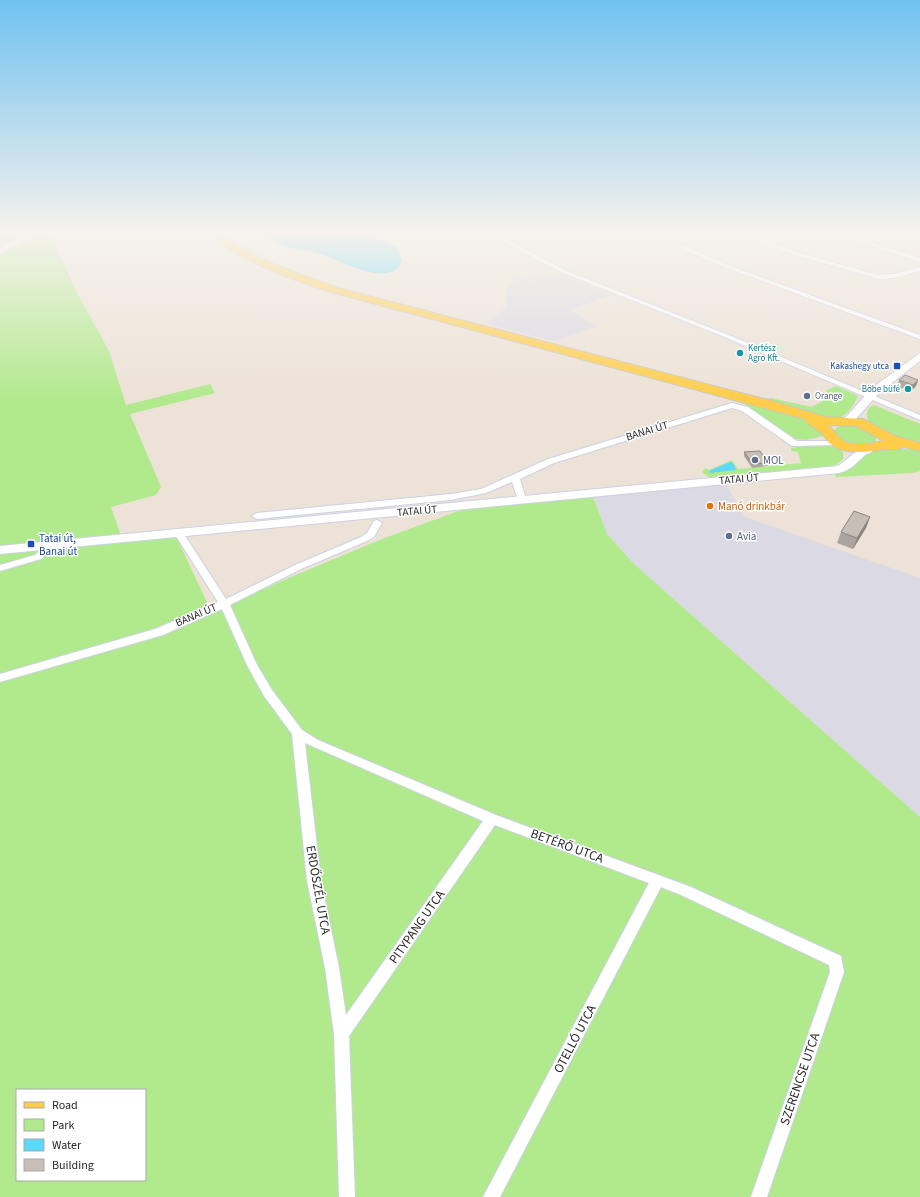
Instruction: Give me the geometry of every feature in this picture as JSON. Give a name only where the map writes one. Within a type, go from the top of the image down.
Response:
[{"type":"main road","points":[[335,289],[534,344],[768,404],[800,415],[837,433],[873,447],[890,445],[920,448]]},
{"type":"main road","points":[[837,433],[858,422],[875,429],[890,439],[920,448]]},
{"type":"main road","points":[[873,447],[881,440],[875,429]]},
{"type":"street","points":[[608,289],[724,335],[920,418]]},
{"type":"street","points":[[788,289],[920,337]]},
{"type":"street","points":[[834,470],[842,466],[848,460],[849,453],[837,433],[870,397],[920,356]]},
{"type":"street","name":"BANAI ÚT","points":[[515,478],[551,461],[732,405],[745,409],[795,444],[837,433]]},
{"type":"street","points":[[862,407],[864,421],[875,429]]},
{"type":"street","name":"TATAI ÚT","points":[[257,516],[454,502],[522,500],[834,470],[846,467],[859,453],[873,447]]},
{"type":"street","points":[[515,478],[522,500]]},
{"type":"street","name":"TATAI ÚT","points":[[0,550],[179,533],[454,502],[515,478]]},
{"type":"street","name":"BANAI ÚT","points":[[0,678],[159,632],[223,604],[298,567],[364,539],[371,534],[377,523]]},
{"type":"street","points":[[179,533],[227,609],[252,664],[268,693],[298,733]]},
{"type":"street","points":[[0,568],[38,557],[50,546]]},
{"type":"street","name":"BETÉRŐ UTCA","points":[[298,733],[321,746],[492,820],[693,894],[836,961]]},
{"type":"street","name":"ERDŐSZÉL UTCA","points":[[298,733],[314,881],[332,968],[341,1034],[347,1197]]},
{"type":"street","name":"PITYPANG UTCA","points":[[341,1034],[492,820]]},
{"type":"street","name":"OTELLÓ UTCA","points":[[491,1197],[658,880]]},
{"type":"street","name":"SZERENCSE UTCA","points":[[759,1197],[837,972],[836,961]]},
{"type":"shaded area","points":[[508,289],[596,289],[611,295],[570,310],[597,327],[554,341],[487,324],[506,307]]},
{"type":"shaded area","points":[[725,483],[745,517],[920,578],[920,817],[634,564],[607,534],[593,497]]},
{"type":"green space","points":[[0,289],[75,289],[109,351],[126,405],[210,384],[215,393],[130,414],[161,487],[156,495],[111,507],[121,536],[173,530],[212,613],[279,582],[382,539],[464,509],[593,497],[607,534],[634,564],[920,817],[920,1197],[0,1197]]},
{"type":"green space","points":[[836,386],[858,396],[849,411],[835,420],[760,402],[771,398],[811,407],[825,400],[827,390]]},
{"type":"green space","points":[[746,401],[777,409],[807,421],[825,432],[824,436],[806,440],[795,439],[746,406]]},
{"type":"green space","points":[[874,405],[920,424],[920,445],[901,440],[871,424],[867,414],[869,409]]},
{"type":"green space","points":[[854,424],[875,435],[876,442],[869,446],[843,443],[833,432],[837,427]]},
{"type":"green space","points":[[823,444],[836,445],[843,452],[843,459],[835,465],[823,468],[710,478],[702,472],[705,468],[709,470],[732,460],[738,469],[801,463],[798,452],[791,451],[791,448]]},
{"type":"green space","points":[[888,447],[920,451],[920,471],[913,473],[836,477],[835,474],[846,471],[867,452]]},
{"type":"water","points":[[732,462],[736,469],[735,470],[710,473],[709,471]]},
{"type":"building","points":[[905,375],[918,380],[913,385],[899,380]]},
{"type":"building","points":[[760,451],[768,463],[753,464],[744,452]]},
{"type":"building","points":[[854,511],[870,517],[857,538],[841,532]]},
{"type":"place","name":"Kertész Agro Kft.","points":[[740,353]]},
{"type":"place","name":"Kakashegy utca","points":[[897,366]]},
{"type":"place","name":"Böbe büfé","points":[[908,389]]},
{"type":"place","name":"Orange","points":[[807,396]]},
{"type":"place","name":"MOL","points":[[755,460]]},
{"type":"place","name":"Manó drinkbár","points":[[710,506]]},
{"type":"place","name":"Avia","points":[[729,536]]},
{"type":"place","name":"Tatai út, Banai út","points":[[31,544]]}]
